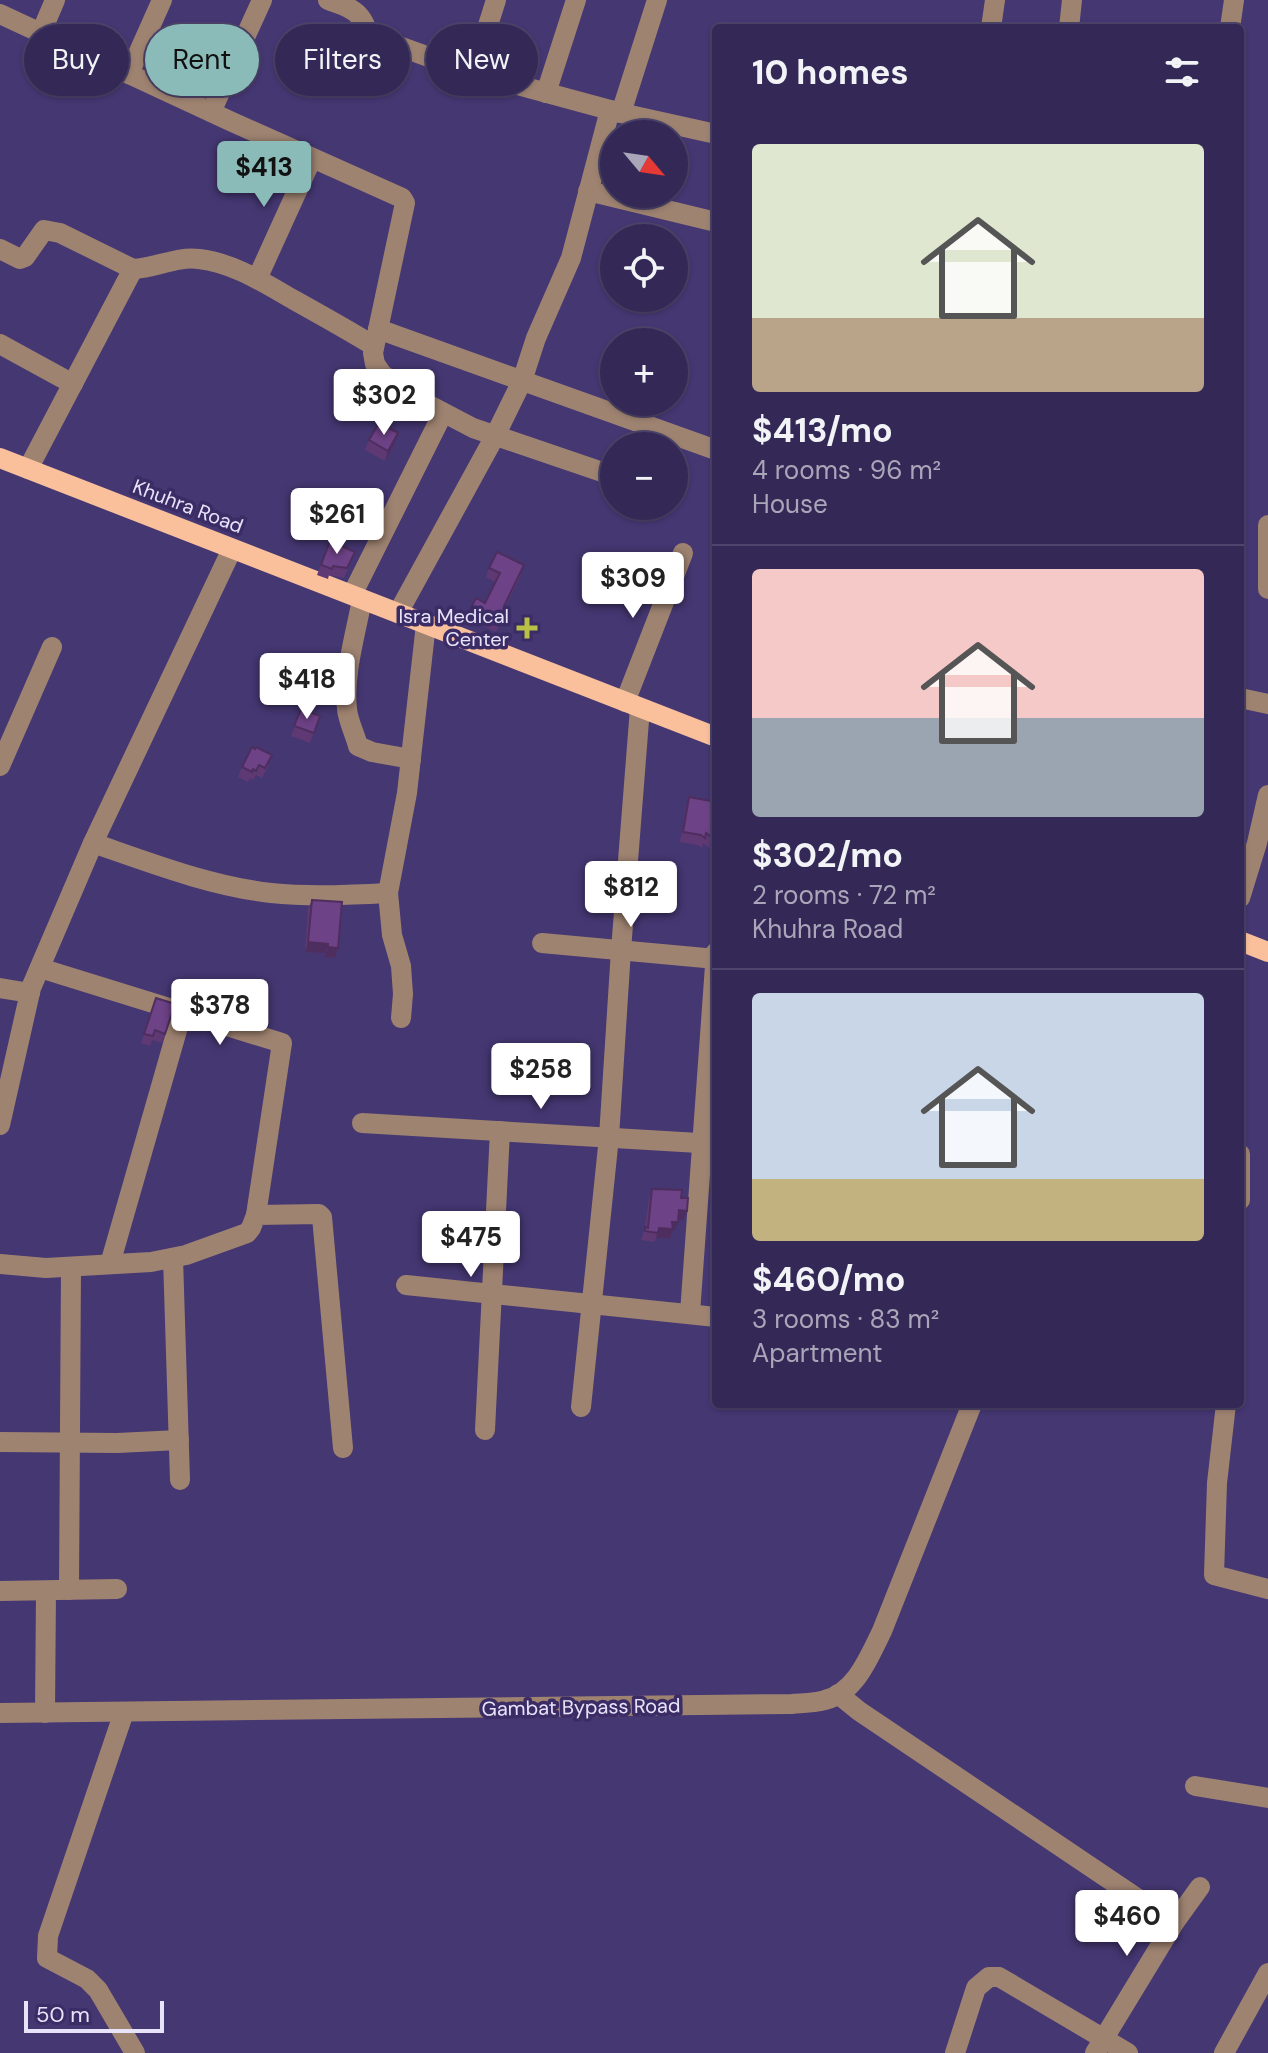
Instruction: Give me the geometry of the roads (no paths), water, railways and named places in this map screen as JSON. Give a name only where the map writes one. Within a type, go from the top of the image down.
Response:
[{"type":"main road","name":"Khuhra Road","points":[[0,458],[712,735]]},
{"type":"main road","points":[[1244,943],[1268,952]]},
{"type":"street","points":[[45,24],[55,0]]},
{"type":"street","points":[[162,0],[129,74],[402,198],[405,203],[373,353],[375,364],[382,374],[414,397],[473,428],[600,471]]},
{"type":"street","points":[[211,112],[262,0]]},
{"type":"street","points":[[328,0],[353,10],[371,36],[426,56]]},
{"type":"street","points":[[488,24],[496,0]]},
{"type":"street","points":[[546,93],[576,0]]},
{"type":"street","points":[[398,613],[522,381],[536,338],[571,258],[588,191],[657,0]]},
{"type":"street","points":[[992,24],[995,0]]},
{"type":"street","points":[[1069,24],[1072,0]]},
{"type":"street","points":[[1231,24],[1234,0]]},
{"type":"street","points":[[0,14],[24,25]]},
{"type":"street","points":[[538,91],[712,133]]},
{"type":"street","points":[[257,279],[312,158]]},
{"type":"street","points":[[588,191],[712,221]]},
{"type":"street","points":[[0,249],[20,259],[25,257],[44,230],[49,229],[133,269],[172,260],[199,259],[221,263],[376,337],[522,381],[712,449]]},
{"type":"street","points":[[28,469],[133,269]]},
{"type":"street","points":[[0,344],[73,384]]},
{"type":"street","points":[[411,759],[372,752],[358,746],[348,717],[347,686],[357,597],[443,413]]},
{"type":"street","points":[[1268,525],[1268,589]]},
{"type":"street","points":[[0,1125],[30,993],[40,968],[93,843],[232,549]]},
{"type":"street","points":[[581,1407],[609,1137],[632,705],[683,553]]},
{"type":"street","points":[[401,1018],[401,966],[392,935],[388,893],[405,806],[426,624]]},
{"type":"street","points":[[0,766],[52,647]]},
{"type":"street","points":[[1244,699],[1268,704]]},
{"type":"street","points":[[1244,885],[1268,795]]},
{"type":"street","points":[[93,843],[205,880],[267,893],[304,896],[388,893]]},
{"type":"street","points":[[542,943],[712,959]]},
{"type":"street","points":[[0,1264],[46,1268],[151,1262],[173,1258],[247,1233],[256,1215],[282,1043],[40,968]]},
{"type":"street","points":[[0,988],[30,993]]},
{"type":"street","points":[[110,1264],[182,1013]]},
{"type":"street","points":[[690,1313],[709,1144],[712,1065]]},
{"type":"street","points":[[362,1123],[709,1144]]},
{"type":"street","points":[[485,1430],[500,1131]]},
{"type":"street","points":[[256,1215],[310,1213],[322,1217],[343,1448]]},
{"type":"street","points":[[173,1258],[180,1480]]},
{"type":"street","points":[[69,1590],[71,1267]]},
{"type":"street","points":[[406,1285],[712,1316]]},
{"type":"street","points":[[970,1408],[882,1631],[861,1671],[838,1694],[1174,1923]]},
{"type":"street","points":[[1225,1408],[1217,1473],[1214,1575],[1268,1589]]},
{"type":"street","points":[[0,1442],[179,1440]]},
{"type":"street","points":[[0,1591],[117,1589]]},
{"type":"street","points":[[45,1713],[46,1591]]},
{"type":"street","name":"Gambat Bypass Road","points":[[0,1713],[792,1704],[825,1700],[838,1694]]},
{"type":"street","points":[[124,1712],[46,1946],[47,1958],[87,1979],[98,1990],[135,2053]]},
{"type":"street","points":[[1195,1786],[1268,1798]]},
{"type":"street","points":[[1099,2046],[1174,1923],[1200,1887]]},
{"type":"street","points":[[1224,2053],[1268,1973]]},
{"type":"street","points":[[955,2053],[976,1988],[989,1977],[999,1977],[1099,2046],[1128,2053]]},
{"type":"place","name":"Isra Medical Center","points":[[527,628]]}]
